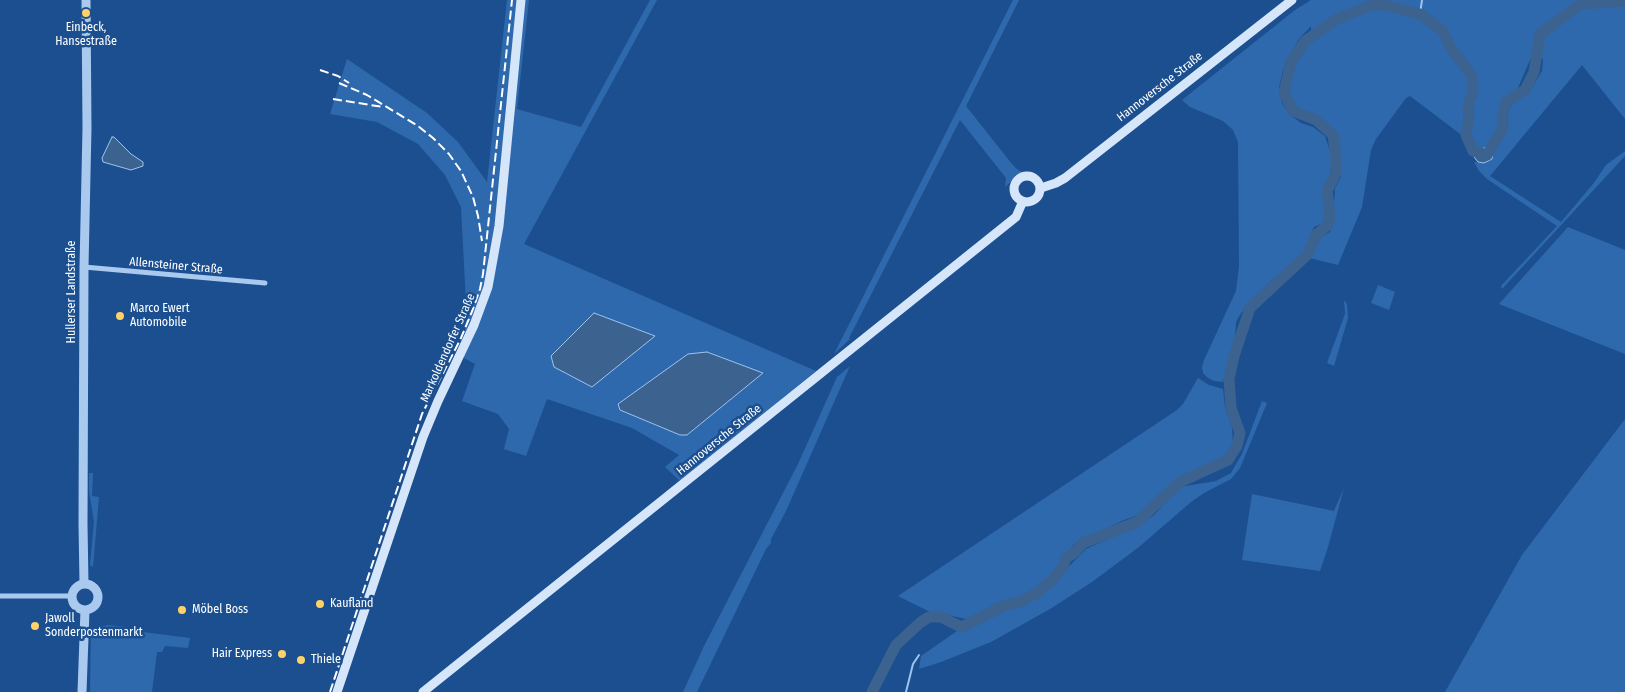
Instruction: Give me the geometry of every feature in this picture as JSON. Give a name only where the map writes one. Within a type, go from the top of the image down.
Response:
[{"type":"main road","name":"Markoldendorfer Straße","points":[[337,692],[423,437],[474,325],[488,287],[499,226],[520,0]]},
{"type":"main road","name":"Hannoversche Straße","points":[[423,692],[1016,217],[1023,201],[1034,200],[1039,195],[1041,188],[1065,178],[1292,0]]},
{"type":"main road","points":[[1023,201],[1017,198],[1014,191],[1015,184],[1019,178],[1026,175],[1034,177],[1041,188]]},
{"type":"street","name":"Hullerser Landstraße","points":[[84,584],[86,0]]},
{"type":"street","name":"Allensteiner Straße","points":[[84,268],[266,283]]},
{"type":"street","points":[[84,584],[95,588],[98,598],[93,607],[85,610],[74,604],[72,596],[75,588],[84,584]]},
{"type":"street","points":[[0,596],[72,596]]},
{"type":"street","points":[[82,692],[85,610]]},
{"type":"shaded area","points":[[507,0],[529,0],[517,109],[581,127],[650,0],[657,0],[524,244],[816,371],[680,481],[665,467],[679,455],[632,428],[547,399],[526,456],[504,449],[509,429],[498,414],[462,401],[475,364],[464,358],[466,303],[461,207],[445,175],[418,144],[377,122],[330,114],[347,59],[427,113],[458,142],[487,182]],"holes":[[[707,352],[763,373],[687,435],[680,435],[620,410]]]},
{"type":"shaded area","points":[[1013,0],[1019,0],[966,106],[1012,164],[1022,172],[1005,187],[1006,178],[960,120],[850,339],[834,354]]},
{"type":"shaded area","points":[[1311,0],[1625,0],[1625,119],[1582,65],[1490,176],[1561,222],[1593,184],[1606,165],[1625,151],[1625,156],[1502,289],[1501,286],[1557,226],[1487,179],[1474,162],[1484,163],[1492,159],[1493,150],[1508,128],[1507,114],[1513,102],[1529,93],[1542,71],[1543,59],[1533,53],[1517,90],[1505,98],[1498,113],[1499,128],[1487,147],[1479,150],[1410,96],[1406,98],[1376,139],[1371,150],[1362,207],[1338,265],[1309,258],[1319,238],[1330,232],[1333,221],[1335,188],[1341,177],[1339,141],[1335,133],[1318,118],[1297,108],[1288,94],[1294,66],[1303,47],[1311,40],[1311,26],[1299,39],[1291,53],[1283,70],[1279,88],[1282,103],[1289,114],[1325,136],[1332,157],[1330,174],[1325,184],[1327,207],[1323,223],[1314,227],[1304,253],[1270,282],[1241,313],[1236,322],[1235,338],[1223,382],[1214,381],[1203,373],[1202,367],[1236,291],[1239,266],[1238,142],[1233,130],[1223,121],[1190,107],[1182,100],[1295,10]]},
{"type":"shaded area","points":[[112,137],[143,162],[143,166],[131,170],[103,162],[102,158]]},
{"type":"shaded area","points":[[1491,142],[1496,145],[1493,150],[1492,159],[1484,163],[1478,162],[1474,157],[1476,146],[1479,150],[1487,147]]},
{"type":"shaded area","points":[[1568,227],[1625,250],[1625,354],[1499,304]]},
{"type":"shaded area","points":[[1378,285],[1395,292],[1389,310],[1371,303]]},
{"type":"shaded area","points":[[1344,300],[1347,304],[1348,318],[1334,366],[1327,363],[1345,314]]},
{"type":"shaded area","points":[[594,313],[655,336],[592,387],[554,367],[551,356]]},
{"type":"shaded area","points":[[707,352],[763,373],[687,435],[680,435],[620,410],[618,404],[688,354]]},
{"type":"shaded area","points":[[850,366],[786,511],[771,539],[771,543],[766,549],[697,692],[683,692],[704,646],[798,464],[837,377]]},
{"type":"shaded area","points":[[1198,378],[1209,385],[1223,389],[1225,407],[1232,427],[1233,445],[1227,458],[1179,478],[1139,515],[1124,520],[1074,544],[1070,550],[1063,554],[1057,569],[1047,581],[1028,595],[993,605],[976,616],[966,619],[940,612],[930,612],[898,596],[1177,410],[1183,404]]},
{"type":"shaded area","points":[[1262,401],[1267,403],[1240,468],[1231,479],[1191,502],[1139,547],[1092,582],[1050,609],[991,642],[919,669],[921,656],[957,631],[961,631],[988,616],[1044,592],[1086,549],[1139,525],[1154,515],[1180,487],[1216,481],[1231,473],[1242,454]]},
{"type":"shaded area","points":[[1625,419],[1625,692],[1445,692],[1522,555]]},
{"type":"shaded area","points":[[89,473],[93,473],[92,496],[99,497],[93,567],[90,565],[94,522],[89,491]]},
{"type":"shaded area","points":[[1344,488],[1320,571],[1242,560],[1252,494],[1334,511]]},
{"type":"shaded area","points":[[108,625],[135,628],[135,631],[190,638],[188,648],[165,646],[162,652],[157,652],[152,692],[90,692],[91,629]]},
{"type":"waterway","points":[[1420,14],[1422,0]]},
{"type":"waterway","points":[[872,692],[896,645],[921,622],[929,617],[941,617],[959,626],[964,626],[1001,607],[1022,601],[1037,593],[1052,580],[1063,567],[1066,558],[1074,553],[1083,543],[1137,522],[1180,482],[1228,460],[1237,446],[1240,433],[1231,408],[1229,379],[1234,356],[1250,308],[1307,255],[1317,234],[1328,225],[1330,214],[1327,191],[1336,173],[1333,135],[1316,120],[1293,111],[1284,93],[1291,62],[1305,41],[1337,19],[1372,5],[1384,5],[1420,14],[1443,31],[1449,45],[1472,76],[1473,92],[1468,105],[1469,118],[1466,135],[1473,151],[1487,155],[1503,128],[1502,118],[1506,102],[1525,90],[1534,72],[1540,34],[1581,4],[1625,1]]},
{"type":"waterway","points":[[906,692],[913,664],[919,655]]},
{"type":"railway","points":[[330,692],[422,414],[461,338],[480,289],[512,0]]},
{"type":"railway","points":[[320,70],[338,76],[349,83]]},
{"type":"railway","points":[[339,83],[367,95],[418,126],[449,154],[461,171],[473,197],[482,241]]},
{"type":"railway","points":[[333,99],[383,107]]},
{"type":"place","name":"Einbeck, Hansestraße","points":[[86,13]]},
{"type":"place","name":"Marco Ewert Automobile","points":[[120,316]]},
{"type":"place","name":"Kaufland","points":[[320,604]]},
{"type":"place","name":"Möbel Boss","points":[[182,610]]},
{"type":"place","name":"Jawoll Sonderpostenmarkt","points":[[35,626]]},
{"type":"place","name":"Hair Express","points":[[282,654]]},
{"type":"place","name":"Thiele","points":[[301,660]]}]
